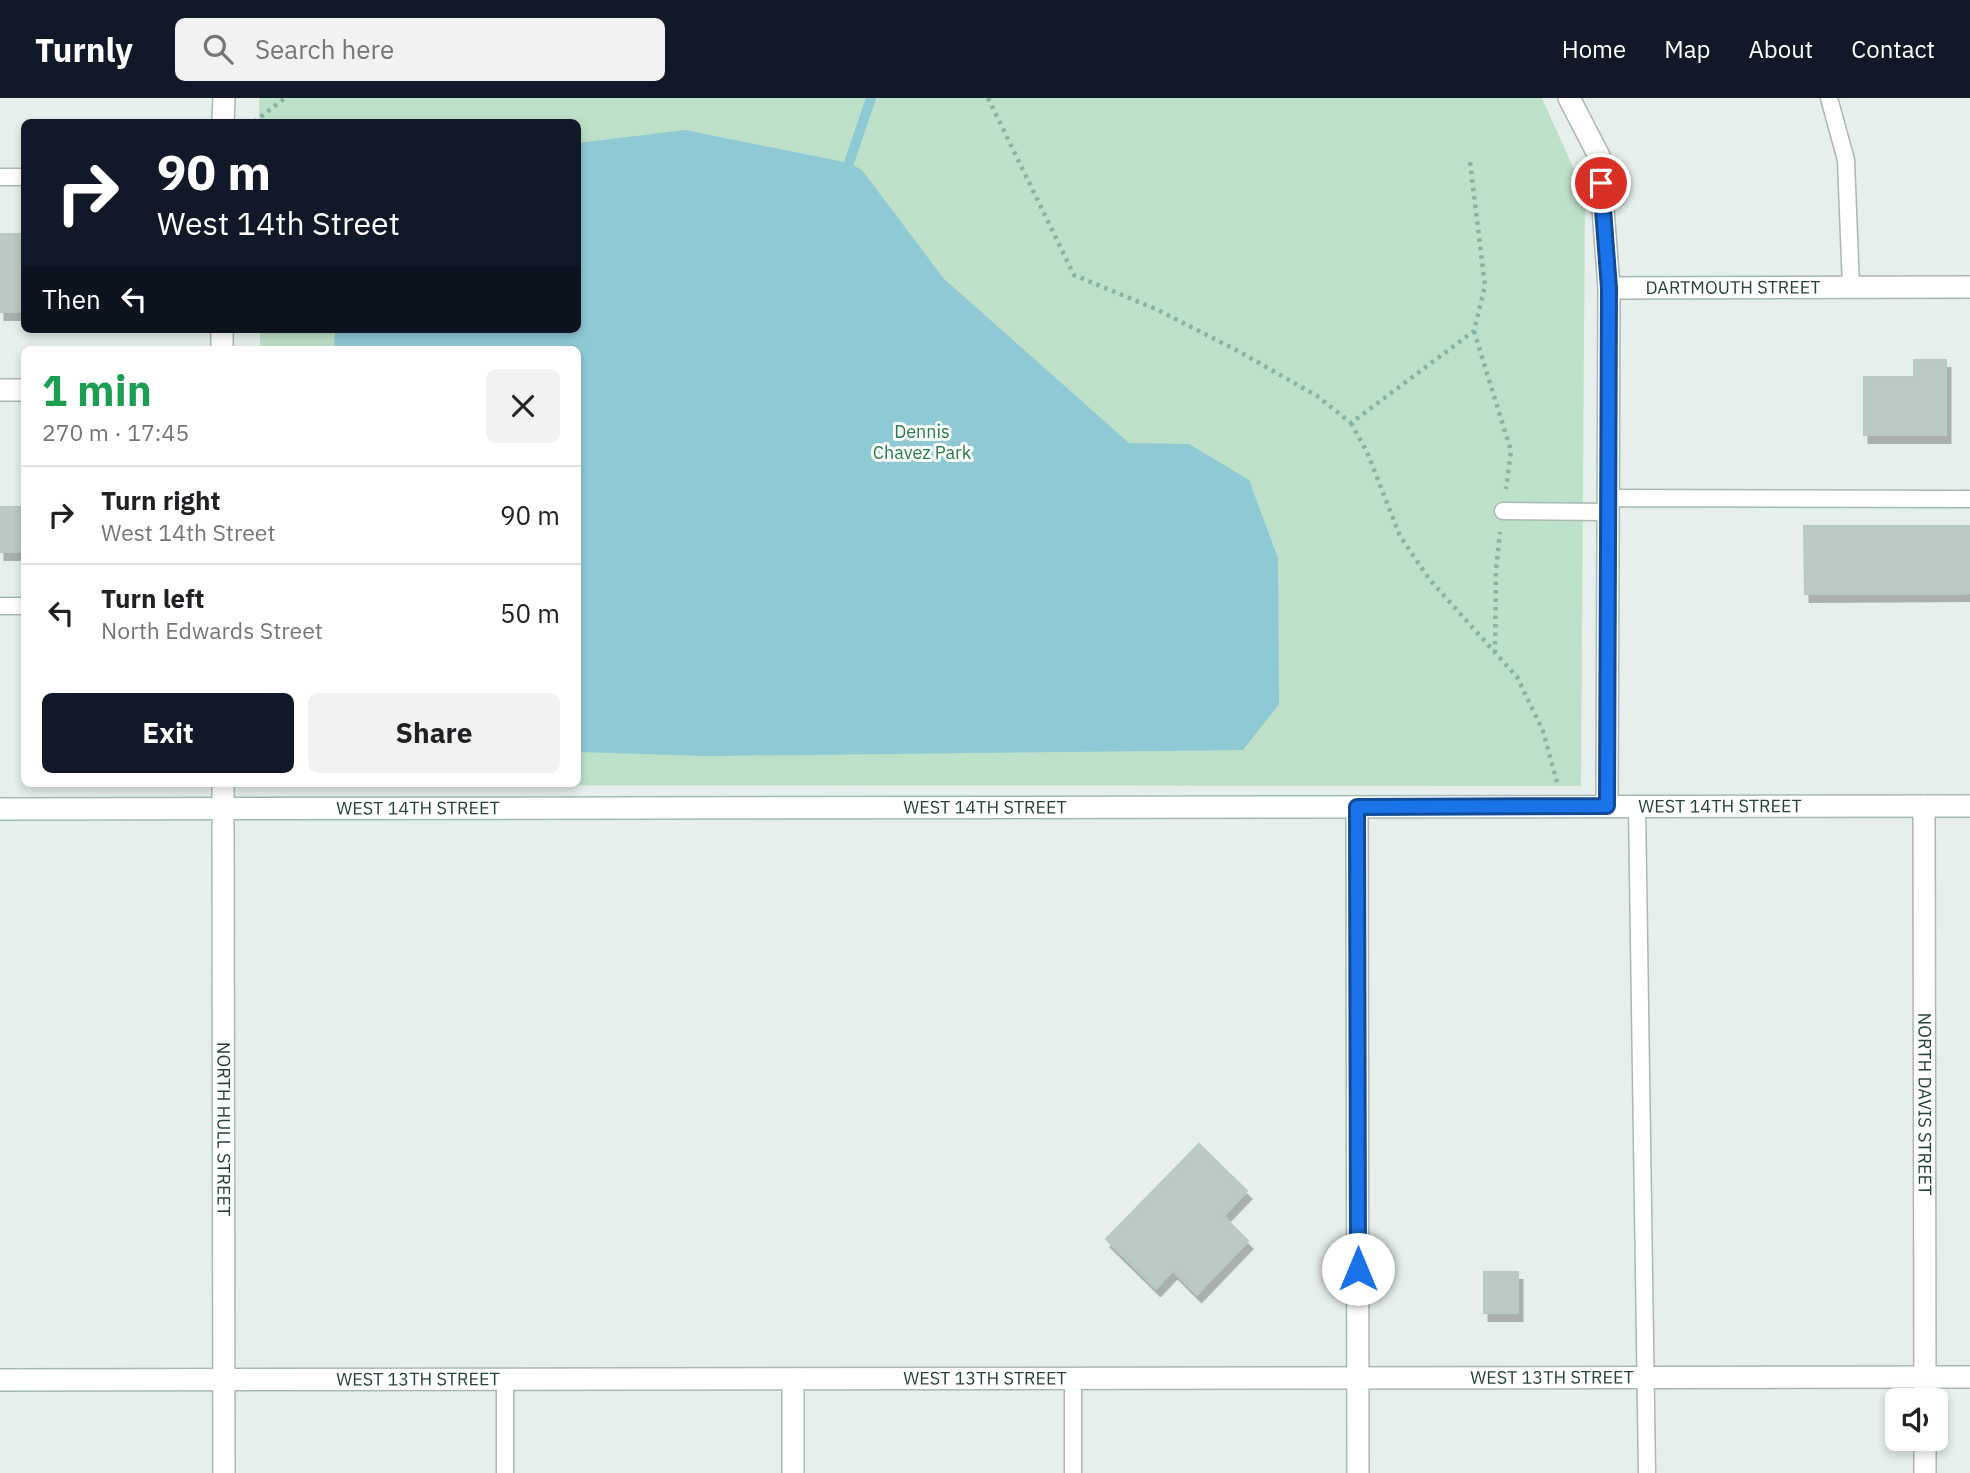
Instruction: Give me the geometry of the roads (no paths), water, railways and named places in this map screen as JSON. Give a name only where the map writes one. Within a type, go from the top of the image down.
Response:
[{"type":"street","points":[[223,119],[224,98]]},
{"type":"street","points":[[1569,98],[1599,156],[1609,288],[1607,806]]},
{"type":"street","name":"DARTMOUTH STREET","points":[[1609,288],[1970,287]]},
{"type":"street","points":[[0,390],[21,390]]},
{"type":"street","name":"NORTH HULL STREET","points":[[223,787],[224,1473]]},
{"type":"street","name":"NORTH DAVIS STREET","points":[[1924,806],[1924,1388]]},
{"type":"street","name":"WEST 14TH STREET","points":[[0,809],[1970,806]]},
{"type":"street","points":[[1357,807],[1358,1473]]},
{"type":"street","name":"WEST 13TH STREET","points":[[0,1380],[1970,1377]]},
{"type":"street","points":[[793,1379],[793,1473]]},
{"type":"street","points":[[1925,1451],[1925,1473]]},
{"type":"lane","points":[[1829,98],[1846,160],[1851,288]]},
{"type":"lane","points":[[0,177],[21,177]]},
{"type":"lane","points":[[1503,511],[1608,505],[1970,499]]},
{"type":"lane","points":[[0,606],[21,606]]},
{"type":"lane","points":[[1637,806],[1647,1473]]},
{"type":"lane","points":[[1073,1378],[1073,1473]]},
{"type":"lane","points":[[505,1379],[505,1473]]},
{"type":"water","points":[[685,130],[849,163],[862,170],[944,279],[1129,443],[1189,444],[1249,480],[1278,558],[1279,704],[1243,750],[707,756],[581,752],[581,346],[334,346],[335,333],[581,333],[581,143]]},
{"type":"waterway","points":[[849,163],[871,98]]},
{"type":"park label","name":"Dennis Chavez Park","points":[[922,442]]}]
